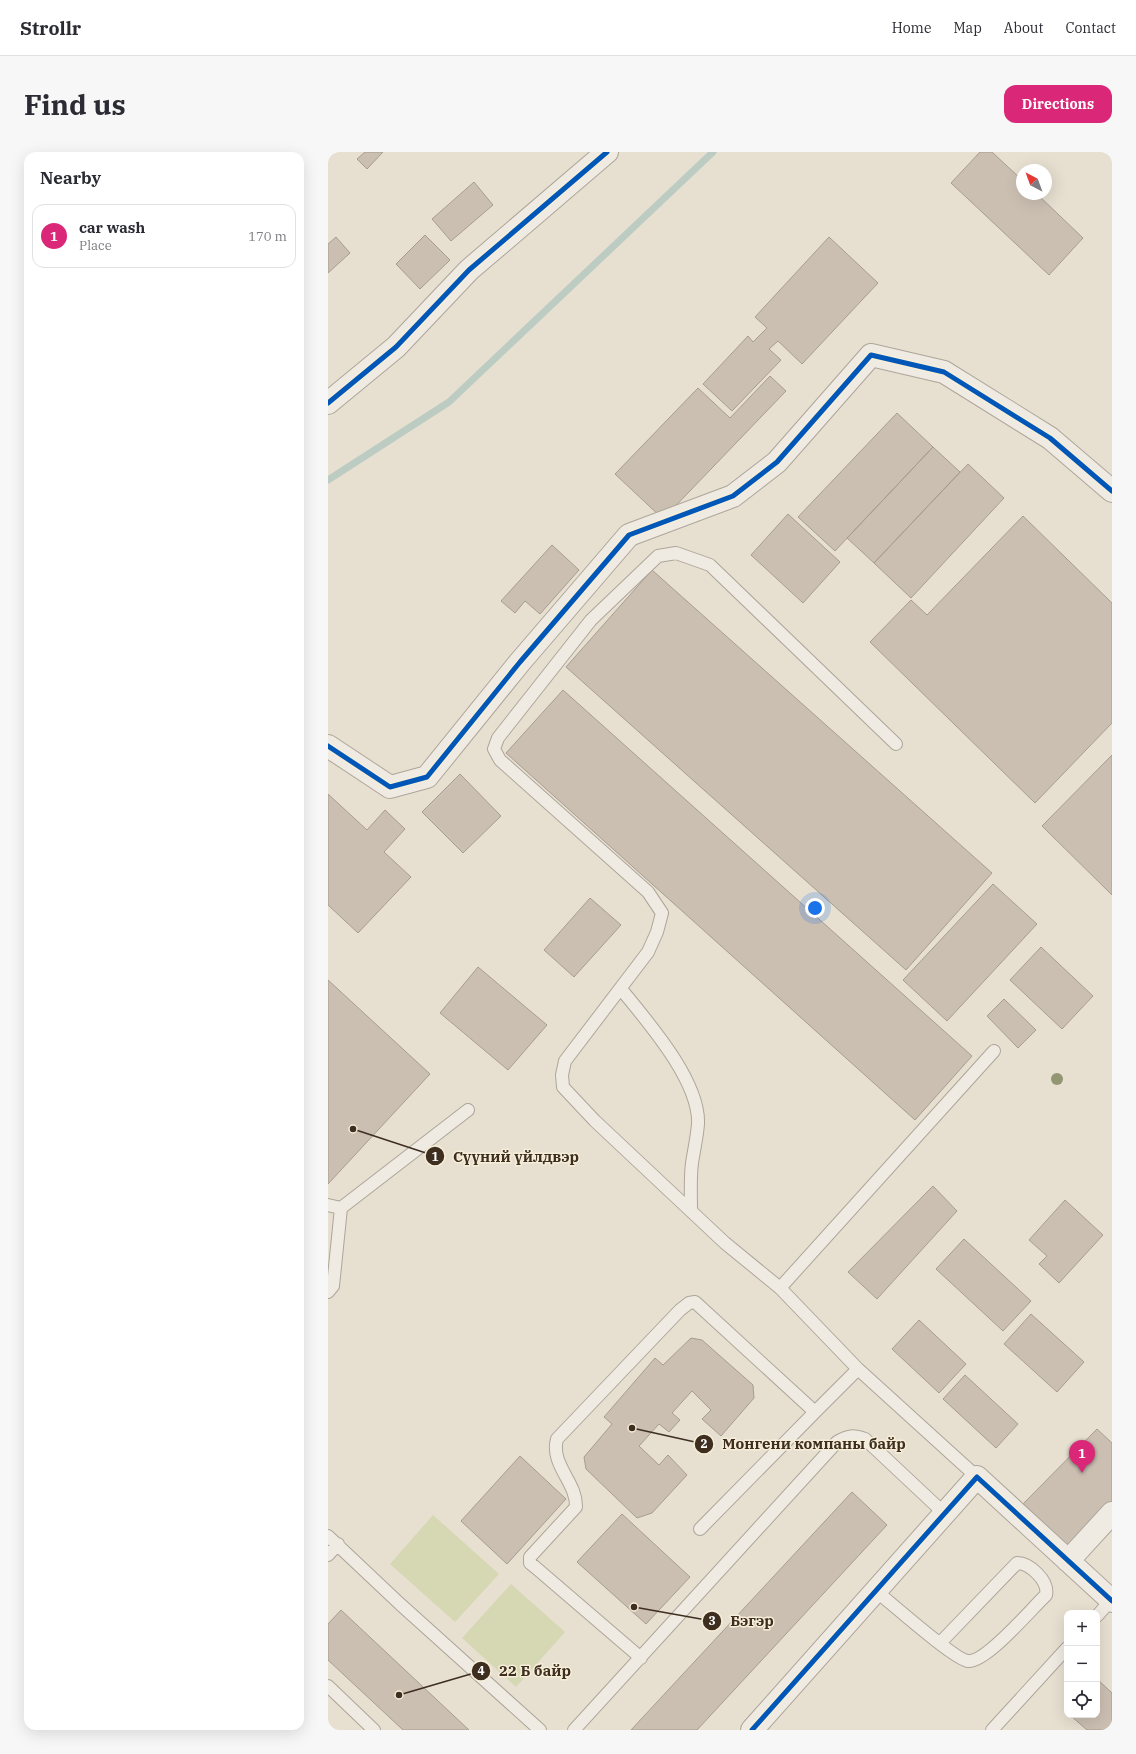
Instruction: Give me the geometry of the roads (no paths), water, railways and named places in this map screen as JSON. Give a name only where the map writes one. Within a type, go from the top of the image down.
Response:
[{"type":"street","points":[[328,404],[396,347],[469,270],[607,152]]},
{"type":"street","points":[[328,746],[390,787],[427,777],[520,662],[628,535],[733,496],[777,462],[871,355],[944,372],[1050,438],[1112,491]]},
{"type":"street","points":[[752,1730],[977,1477],[1068,1561],[1107,1606]]},
{"type":"street","points":[[1068,1561],[1112,1513]]},
{"type":"lane","points":[[896,744],[710,565],[676,553],[658,556],[591,620],[498,738],[494,749],[500,760],[648,892],[662,913],[657,932],[648,952],[565,1061],[562,1075],[563,1087],[595,1121],[691,1212],[780,1288],[858,1369],[977,1477]]},
{"type":"lane","points":[[621,989],[648,1022],[677,1063],[694,1097],[698,1123],[692,1164],[691,1212]]},
{"type":"lane","points":[[780,1288],[994,1051]]},
{"type":"lane","points":[[328,1292],[333,1286],[342,1208],[468,1110]]},
{"type":"lane","points":[[328,1205],[342,1208]]},
{"type":"lane","points":[[641,1658],[530,1563],[530,1557],[576,1507],[576,1501],[572,1490],[556,1455],[555,1448],[557,1439],[680,1310],[689,1303],[696,1302],[815,1412]]},
{"type":"lane","points":[[700,1530],[858,1369]]},
{"type":"lane","points":[[574,1730],[837,1442],[844,1437],[855,1435],[866,1439],[945,1514]]},
{"type":"lane","points":[[328,1536],[400,1604],[540,1730]]},
{"type":"lane","points":[[328,1555],[338,1544]]},
{"type":"lane","points":[[876,1591],[940,1643],[959,1658],[969,1662],[980,1658],[992,1650],[1046,1595],[1046,1587],[1044,1583],[1030,1568],[1022,1563],[1017,1563],[940,1643]]},
{"type":"lane","points":[[992,1730],[1064,1651]]},
{"type":"lane","points":[[328,1686],[374,1730]]},
{"type":"waterway","points":[[328,480],[449,402],[713,152]]},
{"type":"place","name":"Сүүний үйлдвэр","points":[[353,1129]]},
{"type":"place","name":"Монгени компаны байр","points":[[632,1428]]},
{"type":"place","name":"car wash","points":[[1082,1473]]},
{"type":"place","name":"Бэгэр","points":[[634,1607]]},
{"type":"place","name":"22 Б байр","points":[[399,1695]]}]
